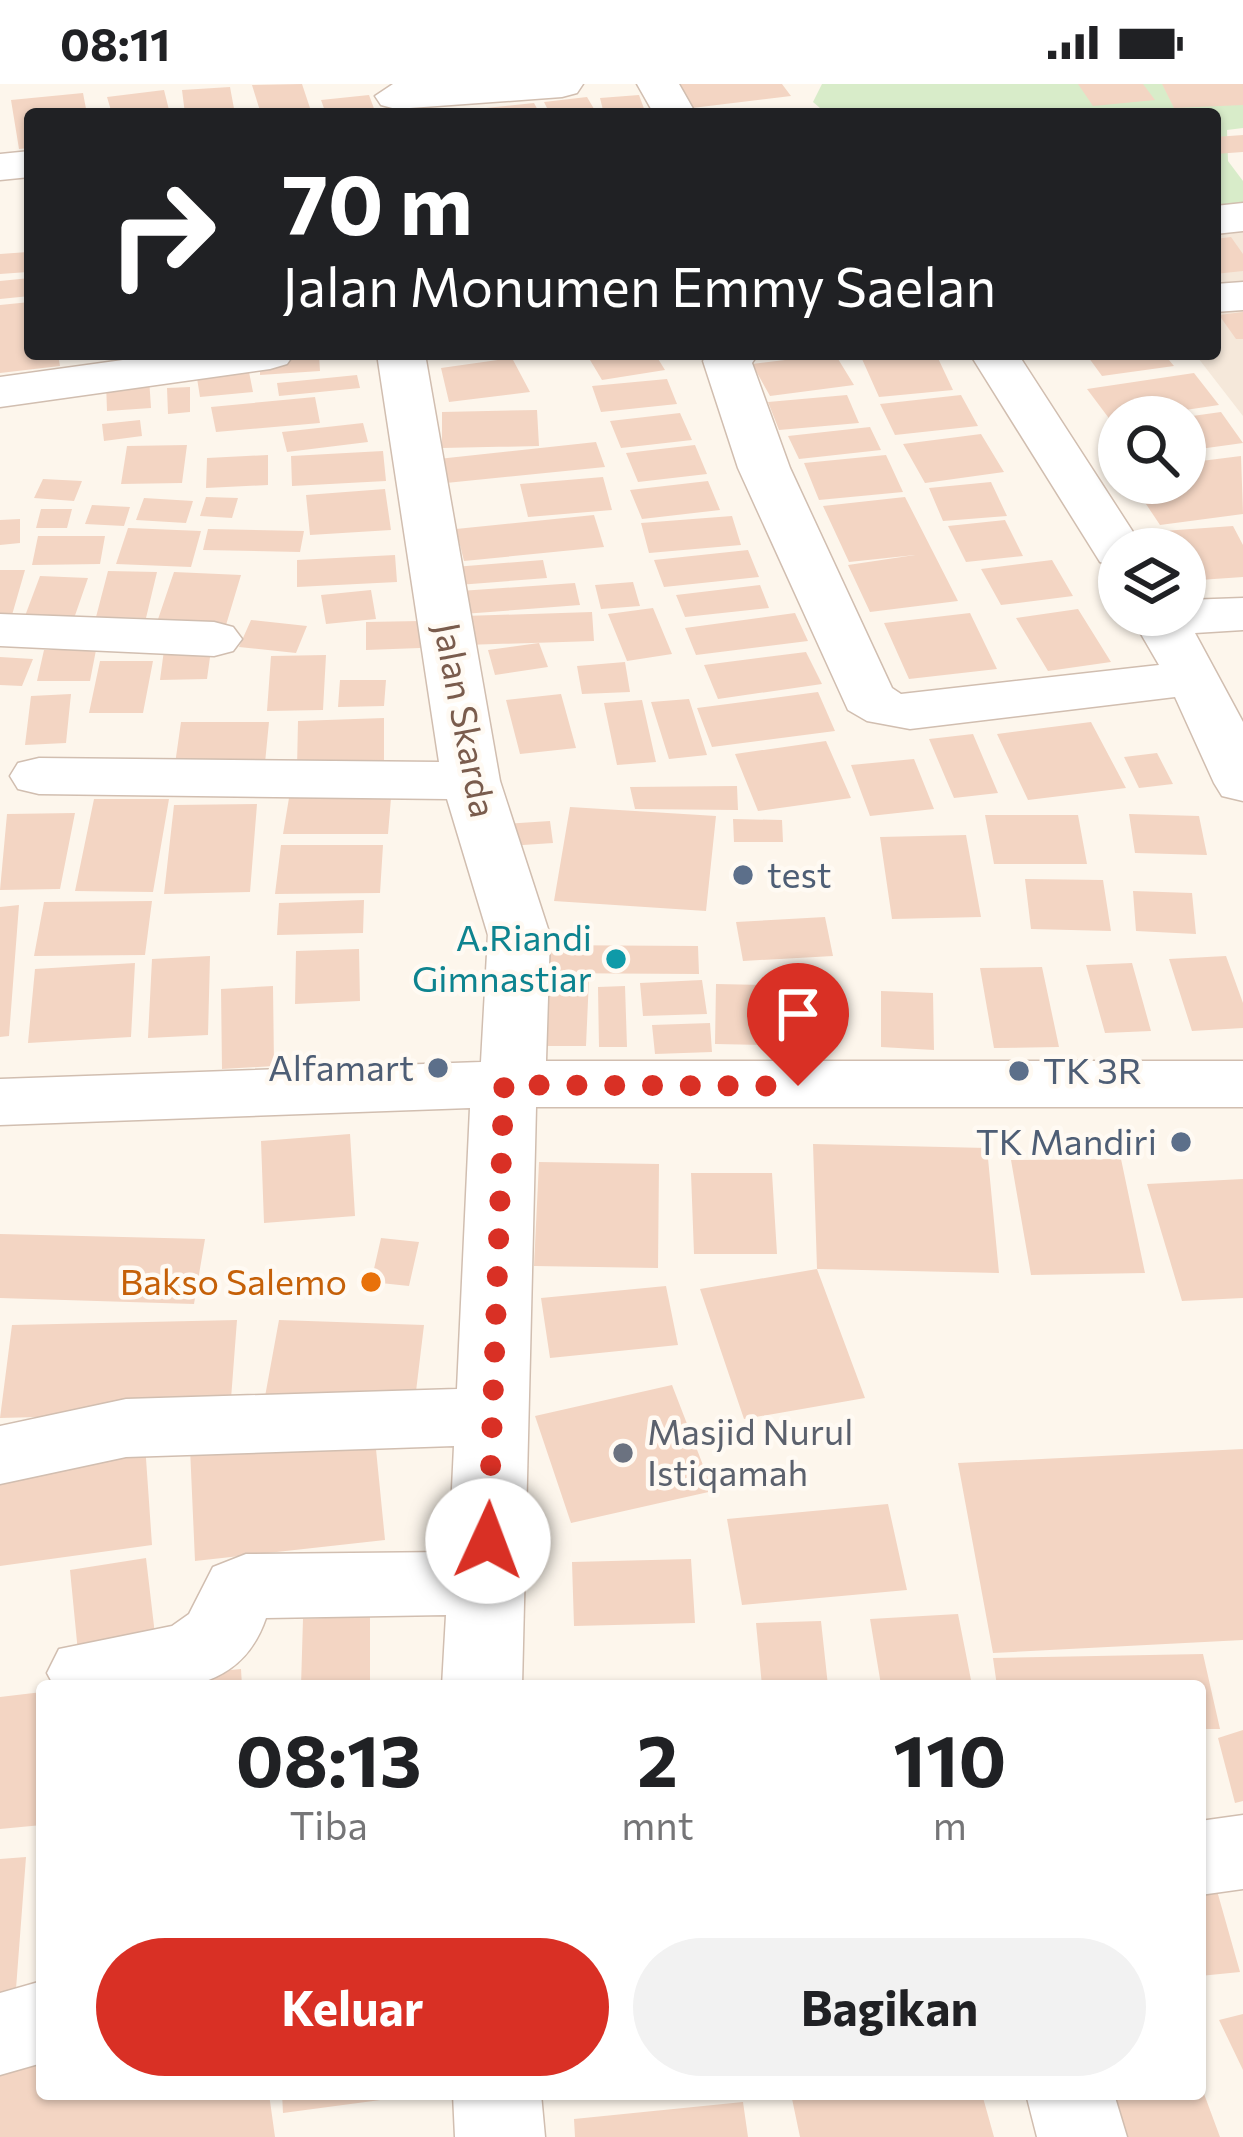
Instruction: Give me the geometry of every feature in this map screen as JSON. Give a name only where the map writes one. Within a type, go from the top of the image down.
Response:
[{"type":"street","points":[[394,98],[562,84]]},
{"type":"street","points":[[0,392],[227,360]]},
{"type":"street","name":"Jalan Skarda","points":[[401,360],[472,781],[520,935],[482,1680]]},
{"type":"street","points":[[728,360],[764,468],[868,698],[887,709],[910,712],[1194,678]]},
{"type":"street","points":[[998,360],[1103,528]]},
{"type":"street","points":[[1047,360],[1091,437],[1083,456],[1057,461]]},
{"type":"street","points":[[1206,615],[1243,614]]},
{"type":"street","points":[[0,630],[214,639]]},
{"type":"street","points":[[1170,636],[1236,750]]},
{"type":"street","points":[[39,776],[472,781]]},
{"type":"street","points":[[0,1102],[509,1084],[1243,1084]]},
{"type":"street","points":[[0,1454],[126,1428],[493,1416]]},
{"type":"street","points":[[87,1673],[172,1659],[211,1644],[240,1587],[486,1583]]},
{"type":"street","points":[[1206,1857],[1243,1852]]},
{"type":"street","points":[[0,2034],[36,2024]]},
{"type":"street","points":[[497,2100],[500,2137]]},
{"type":"street","points":[[1072,2100],[1082,2137]]},
{"type":"shaded area","points":[[1243,222],[1243,416],[1200,360],[1221,360],[1221,224]]},
{"type":"green space","points":[[822,84],[1243,84],[1243,128],[1227,130],[1228,161],[1243,181],[1243,228],[1221,230],[1221,108],[820,108],[813,102]]},
{"type":"building","points":[[302,84],[310,108],[259,108],[252,85]]},
{"type":"building","points":[[676,84],[782,84],[791,96],[692,108]]},
{"type":"building","points":[[1078,84],[1143,84],[1155,100],[1093,106]]},
{"type":"building","points":[[1162,84],[1243,84],[1243,105],[1174,108]]},
{"type":"building","points":[[230,87],[234,108],[184,108],[182,90]]},
{"type":"building","points":[[164,90],[168,108],[110,108],[107,97]]},
{"type":"building","points":[[83,93],[86,108],[24,108],[24,149],[19,149],[11,100]]},
{"type":"building","points":[[369,95],[374,108],[324,108],[321,100]]},
{"type":"building","points":[[639,95],[644,108],[602,108],[600,98]]},
{"type":"building","points":[[587,97],[593,108],[547,108],[544,102]]},
{"type":"building","points":[[534,103],[537,108],[486,108]]},
{"type":"building","points":[[1243,135],[1243,152],[1221,154],[1221,137]]},
{"type":"building","points":[[1231,237],[1243,254],[1243,271],[1221,273],[1221,238]]},
{"type":"building","points":[[24,252],[24,272],[0,274],[0,254]]},
{"type":"building","points":[[24,279],[24,297],[0,299],[0,281]]},
{"type":"building","points":[[24,303],[24,360],[59,360],[60,366],[0,373],[0,305]]},
{"type":"building","points":[[1243,312],[1243,339],[1236,339],[1221,315]]},
{"type":"building","points":[[260,360],[319,360],[320,371],[260,375]]},
{"type":"building","points":[[513,360],[530,392],[449,402],[441,368]]},
{"type":"building","points":[[590,360],[659,360],[665,370],[602,380]]},
{"type":"building","points":[[839,360],[854,385],[770,396],[752,364]]},
{"type":"building","points":[[862,360],[939,360],[953,390],[879,397]]},
{"type":"building","points":[[1090,360],[1169,360],[1174,366],[1102,376]]},
{"type":"building","points":[[248,367],[253,392],[200,397],[196,372]]},
{"type":"building","points":[[1194,373],[1219,405],[1206,407],[1206,396],[1098,396],[1098,404],[1087,389]]},
{"type":"building","points":[[357,375],[360,388],[279,396],[277,383]]},
{"type":"building","points":[[149,378],[151,408],[107,411],[106,382]]},
{"type":"building","points":[[667,379],[677,404],[601,412],[592,386]]},
{"type":"building","points":[[190,387],[190,412],[168,414],[167,388]]},
{"type":"building","points":[[847,395],[859,423],[779,430],[768,402]]},
{"type":"building","points":[[961,395],[978,426],[895,435],[880,404]]},
{"type":"building","points":[[315,397],[320,423],[216,432],[211,407]]},
{"type":"building","points":[[537,410],[539,446],[442,448],[442,412]]},
{"type":"building","points":[[1221,412],[1243,443],[1206,448],[1206,414]]},
{"type":"building","points":[[680,413],[692,440],[621,448],[610,421]]},
{"type":"building","points":[[140,420],[142,436],[104,441],[102,424]]},
{"type":"building","points":[[363,423],[368,442],[287,452],[282,432]]},
{"type":"building","points":[[870,427],[881,450],[799,459],[788,436]]},
{"type":"building","points":[[981,434],[1004,472],[925,483],[903,444]]},
{"type":"building","points":[[596,442],[605,467],[446,483],[438,459]]},
{"type":"building","points":[[187,445],[182,483],[121,484],[127,446]]},
{"type":"building","points":[[695,445],[707,474],[638,482],[626,453]]},
{"type":"building","points":[[383,451],[386,481],[292,486],[291,456]]},
{"type":"building","points":[[268,455],[268,485],[206,488],[207,458]]},
{"type":"building","points":[[886,455],[903,492],[819,500],[804,463]]},
{"type":"building","points":[[1241,456],[1243,514],[1160,525],[1146,504],[1206,504],[1206,460]]},
{"type":"building","points":[[603,477],[612,510],[528,517],[520,484]]},
{"type":"building","points":[[43,479],[82,481],[74,501],[34,498]]},
{"type":"building","points":[[708,481],[720,510],[642,519],[630,490]]},
{"type":"building","points":[[991,482],[1007,516],[943,521],[929,488]]},
{"type":"building","points":[[385,489],[391,530],[310,535],[306,495]]},
{"type":"building","points":[[206,497],[238,498],[232,518],[200,516]]},
{"type":"building","points":[[905,497],[958,601],[870,612],[848,565],[915,555],[849,562],[823,506]]},
{"type":"building","points":[[144,498],[193,501],[186,523],[136,520]]},
{"type":"building","points":[[92,505],[130,507],[124,526],[85,524]]},
{"type":"building","points":[[41,509],[72,509],[67,528],[36,528]]},
{"type":"building","points":[[594,515],[604,547],[464,561],[456,529]]},
{"type":"building","points":[[732,516],[741,545],[649,553],[641,523]]},
{"type":"building","points":[[20,519],[20,543],[0,545],[0,520]]},
{"type":"building","points":[[1005,520],[1023,556],[966,562],[948,526]]},
{"type":"building","points":[[1233,526],[1243,545],[1243,577],[1206,580],[1205,528]]},
{"type":"building","points":[[128,528],[201,531],[191,567],[116,564]]},
{"type":"building","points":[[208,529],[304,531],[300,552],[203,550]]},
{"type":"building","points":[[38,536],[105,536],[100,564],[32,565]]},
{"type":"building","points":[[748,550],[759,577],[664,587],[654,560]]},
{"type":"building","points":[[395,555],[397,582],[297,587],[297,560]]},
{"type":"building","points":[[543,560],[547,578],[458,585],[454,567]]},
{"type":"building","points":[[1052,560],[1073,596],[1001,605],[981,569]]},
{"type":"building","points":[[0,570],[25,570],[12,615],[0,614]]},
{"type":"building","points":[[108,571],[157,572],[146,618],[96,617]]},
{"type":"building","points":[[174,572],[241,575],[223,635],[154,631]]},
{"type":"building","points":[[40,576],[88,578],[71,627],[22,624]]},
{"type":"building","points":[[633,582],[640,606],[601,609],[595,585]]},
{"type":"building","points":[[575,583],[580,605],[463,614],[460,591]]},
{"type":"building","points":[[760,585],[769,608],[685,617],[676,595]]},
{"type":"building","points":[[371,590],[376,619],[326,624],[321,595]]},
{"type":"building","points":[[653,608],[672,654],[627,661],[608,614]]},
{"type":"building","points":[[1078,609],[1111,662],[1048,671],[1016,618]]},
{"type":"building","points":[[592,612],[594,641],[465,645],[464,616]]},
{"type":"building","points":[[795,613],[808,641],[696,655],[685,628]]},
{"type":"building","points":[[970,613],[997,669],[909,679],[884,623]]},
{"type":"building","points":[[251,620],[307,626],[296,653],[239,647]]},
{"type":"building","points":[[420,621],[420,648],[366,650],[366,622]]},
{"type":"building","points":[[539,643],[548,667],[495,675],[488,650]]},
{"type":"building","points":[[44,650],[96,650],[90,681],[37,681]]},
{"type":"building","points":[[164,650],[211,650],[207,679],[160,680]]},
{"type":"building","points":[[806,652],[822,684],[718,699],[704,665]]},
{"type":"building","points":[[326,655],[323,710],[267,711],[271,656]]},
{"type":"building","points":[[0,657],[33,659],[22,686],[0,685]]},
{"type":"building","points":[[100,661],[153,661],[143,713],[89,713]]},
{"type":"building","points":[[625,662],[630,692],[582,694],[577,666]]},
{"type":"building","points":[[340,680],[386,680],[384,706],[338,707]]},
{"type":"building","points":[[818,692],[835,731],[712,747],[697,708]]},
{"type":"building","points":[[71,694],[66,743],[25,745],[31,696]]},
{"type":"building","points":[[561,694],[576,748],[520,754],[506,700]]},
{"type":"building","points":[[689,699],[707,755],[669,759],[651,702]]},
{"type":"building","points":[[642,700],[656,762],[617,765],[604,703]]},
{"type":"building","points":[[384,718],[384,765],[297,769],[298,721]]},
{"type":"building","points":[[181,722],[269,722],[265,763],[175,764]]},
{"type":"building","points":[[1091,722],[1126,788],[1028,800],[997,734]]},
{"type":"building","points":[[973,734],[998,793],[954,798],[929,739]]},
{"type":"building","points":[[826,741],[851,798],[758,811],[735,754]]},
{"type":"building","points":[[1157,753],[1173,784],[1139,788],[1124,757]]},
{"type":"building","points":[[914,759],[934,809],[870,816],[851,765]]},
{"type":"building","points":[[737,786],[738,810],[635,809],[630,787]]},
{"type":"building","points":[[289,798],[391,798],[388,834],[283,834]]},
{"type":"building","points":[[94,799],[169,799],[153,892],[75,891]]},
{"type":"building","points":[[257,804],[250,892],[164,894],[174,805]]},
{"type":"building","points":[[570,807],[716,816],[706,911],[554,901]]},
{"type":"building","points":[[75,813],[60,889],[0,890],[7,814]]},
{"type":"building","points":[[1129,814],[1199,816],[1207,855],[1135,853]]},
{"type":"building","points":[[985,815],[1078,815],[1087,864],[994,864]]},
{"type":"building","points":[[733,819],[782,820],[783,842],[734,842]]},
{"type":"building","points":[[550,821],[553,843],[508,846],[505,824]]},
{"type":"building","points":[[966,835],[981,917],[892,919],[880,837]]},
{"type":"building","points":[[281,845],[383,845],[380,893],[275,894]]},
{"type":"building","points":[[1025,879],[1103,880],[1111,931],[1031,929]]},
{"type":"building","points":[[1133,891],[1192,893],[1196,934],[1136,931]]},
{"type":"building","points":[[364,900],[363,933],[277,935],[279,903]]},
{"type":"building","points":[[152,901],[145,955],[34,956],[44,902]]},
{"type":"building","points":[[19,905],[9,1036],[0,1037],[0,907]]},
{"type":"building","points":[[825,917],[833,956],[743,961],[736,922]]},
{"type":"building","name":"A.Riandi Gimnastiar","points":[[534,945],[698,946],[699,974],[532,973]]},
{"type":"building","points":[[359,949],[360,1001],[295,1004],[296,951]]},
{"type":"building","points":[[210,956],[208,1035],[148,1038],[152,959]]},
{"type":"building","points":[[1226,956],[1243,1003],[1243,1028],[1192,1031],[1169,959]]},
{"type":"building","points":[[135,963],[131,1037],[28,1043],[35,969]]},
{"type":"building","points":[[1132,963],[1151,1031],[1105,1033],[1086,965]]},
{"type":"building","points":[[1042,967],[1059,1047],[994,1048],[980,968]]},
{"type":"building","points":[[537,977],[589,978],[586,1046],[533,1046]]},
{"type":"building","points":[[702,980],[707,1014],[643,1016],[640,983]]},
{"type":"building","points":[[716,984],[765,985],[764,1045],[715,1044]]},
{"type":"building","points":[[273,986],[274,1066],[222,1069],[221,989]]},
{"type":"building","points":[[625,986],[627,1047],[599,1047],[598,987]]},
{"type":"building","points":[[881,991],[933,993],[934,1050],[881,1047]]},
{"type":"building","points":[[710,1023],[712,1052],[655,1054],[652,1025]]},
{"type":"building","points":[[350,1134],[355,1216],[264,1223],[261,1141]]},
{"type":"building","points":[[813,1144],[987,1148],[999,1273],[817,1269]]},
{"type":"building","points":[[1121,1159],[1145,1273],[1031,1275],[1011,1160]]},
{"type":"building","points":[[539,1162],[659,1164],[658,1268],[534,1266]]},
{"type":"building","points":[[691,1173],[772,1173],[777,1254],[694,1254]]},
{"type":"building","points":[[1243,1179],[1243,1298],[1182,1301],[1147,1184]]},
{"type":"building","points":[[0,1234],[205,1239],[194,1304],[0,1298]]},
{"type":"building","points":[[381,1238],[419,1242],[409,1286],[371,1282]]},
{"type":"building","points":[[817,1269],[865,1398],[744,1419],[700,1289]]},
{"type":"building","points":[[666,1286],[678,1345],[550,1358],[541,1298]]},
{"type":"building","points":[[237,1320],[230,1412],[0,1418],[12,1325]]},
{"type":"building","points":[[279,1320],[424,1325],[414,1408],[264,1402]]},
{"type":"building","name":"Masjid Nurul Istiqamah","points":[[672,1385],[713,1491],[571,1523],[535,1416]]},
{"type":"building","points":[[374,1429],[385,1540],[195,1561],[190,1448]]},
{"type":"building","points":[[145,1444],[152,1545],[0,1566],[0,1464]]},
{"type":"building","points":[[1243,1449],[1243,1640],[993,1653],[958,1463]]},
{"type":"building","points":[[888,1504],[907,1590],[742,1605],[727,1519]]},
{"type":"building","points":[[146,1558],[158,1660],[80,1673],[70,1570]]},
{"type":"building","points":[[691,1559],[695,1623],[574,1626],[572,1562]]},
{"type":"building","points":[[958,1614],[971,1680],[880,1680],[870,1619]]},
{"type":"building","points":[[370,1616],[370,1680],[301,1680],[303,1619]]},
{"type":"building","points":[[821,1621],[827,1680],[761,1680],[756,1623]]},
{"type":"building","points":[[1203,1654],[1220,1729],[1206,1729],[1206,1680],[996,1680],[993,1658]]},
{"type":"building","points":[[241,1669],[242,1680],[127,1680]]},
{"type":"building","points":[[36,1693],[36,1826],[0,1829],[0,1697]]},
{"type":"building","points":[[1243,1730],[1243,1801],[1235,1803],[1218,1738]]},
{"type":"building","points":[[26,1857],[14,2015],[0,2016],[0,1859]]},
{"type":"building","points":[[1206,1866],[1210,1866],[1240,1972],[1206,1975]]},
{"type":"building","points":[[1243,2014],[1243,2070],[1219,2020]]},
{"type":"building","points":[[36,2064],[36,2100],[270,2100],[275,2137],[0,2137],[0,2071]]},
{"type":"building","points":[[1206,2099],[1220,2137],[1126,2137],[1112,2100]]},
{"type":"building","points":[[282,2100],[380,2100],[283,2113]]},
{"type":"building","points":[[792,2100],[984,2100],[994,2137],[800,2137]]},
{"type":"building","points":[[743,2102],[748,2137],[575,2137],[574,2119]]},
{"type":"place","name":"test","points":[[743,875]]},
{"type":"place","name":"A.Riandi Gimnastiar","points":[[616,959]]},
{"type":"place","name":"Alfamart","points":[[438,1068]]},
{"type":"place","name":"TK 3R","points":[[1019,1071]]},
{"type":"place","name":"TK Mandiri","points":[[1181,1142]]},
{"type":"place","name":"Bakso Salemo","points":[[371,1282]]},
{"type":"place","name":"Masjid Nurul Istiqamah","points":[[623,1453]]},
{"type":"route","points":[[488,1541],[504,1085],[798,1086]]}]
